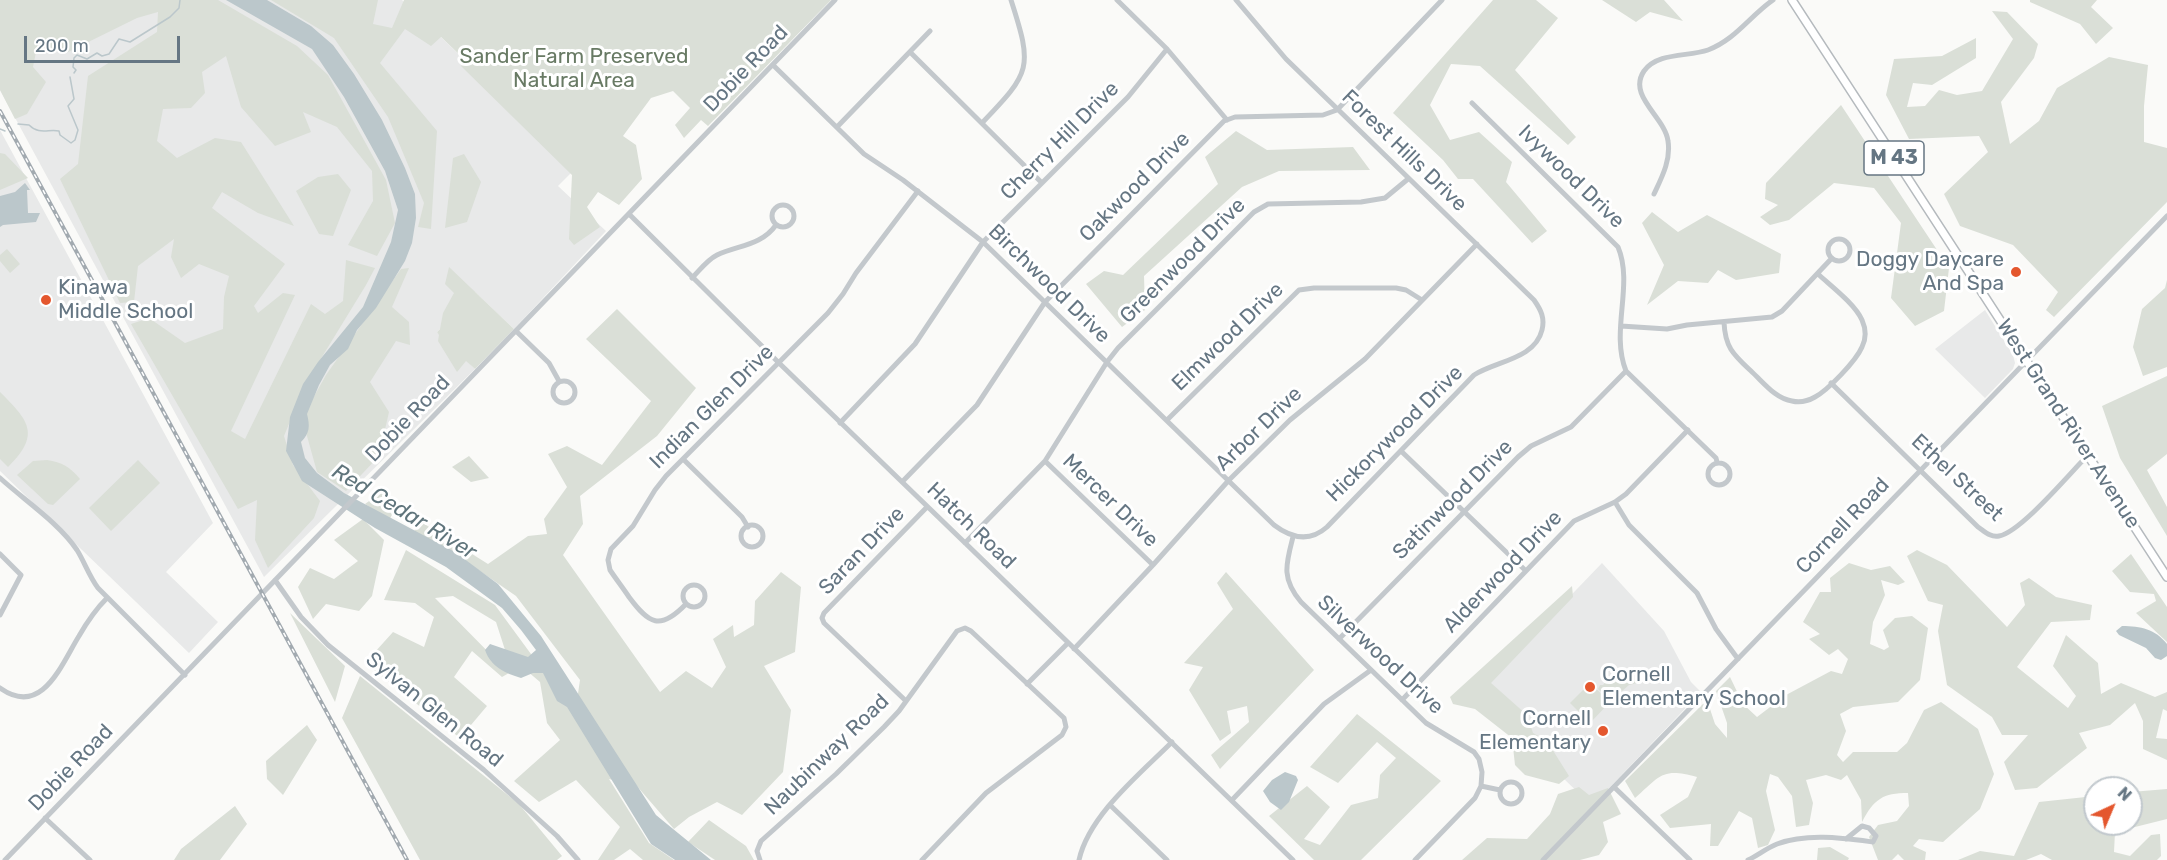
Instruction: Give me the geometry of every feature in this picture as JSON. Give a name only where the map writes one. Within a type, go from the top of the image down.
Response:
[{"type":"main road","name":"West Grand River Avenue","points":[[1792,0],[2167,577]]},
{"type":"street","name":"Dobie Road","points":[[5,860],[835,0]]},
{"type":"street","points":[[982,123],[1016,86],[1024,65],[1025,42],[1011,0]]},
{"type":"street","points":[[1117,0],[1167,49],[1227,120],[1242,116],[1323,115],[1337,110],[1442,0]]},
{"type":"street","name":"Forest Hills Drive","points":[[1236,0],[1286,59],[1534,300],[1542,315],[1543,326]]},
{"type":"street","points":[[1654,194],[1667,165],[1668,140],[1664,128],[1641,94],[1640,82],[1645,71],[1656,61],[1696,54],[1720,46],[1773,0]]},
{"type":"street","points":[[837,127],[930,31]]},
{"type":"street","name":"Cherry Hill Drive","points":[[840,423],[915,344],[983,242],[1128,97],[1167,49]]},
{"type":"street","points":[[910,52],[1042,183]]},
{"type":"street","name":"Birchwood Drive","points":[[773,65],[864,154],[918,191],[983,242],[1274,525],[1293,537]]},
{"type":"street","name":"Ivywood Drive","points":[[1472,103],[1618,246],[1623,267],[1620,351],[1626,371]]},
{"type":"street","name":"Oakwood Drive","points":[[902,482],[981,399],[1045,302],[1227,120]]},
{"type":"street","name":"Greenwood Drive","points":[[964,543],[1044,461],[1107,362],[1260,208],[1268,204],[1361,202],[1385,198],[1408,179]]},
{"type":"street","name":"Indian Glen Drive","points":[[686,604],[674,616],[665,620],[655,621],[646,618],[612,573],[608,560],[611,549],[637,521],[659,483],[835,305],[856,273],[918,191]]},
{"type":"street","points":[[781,205],[789,208],[794,215],[792,223],[784,227],[776,225],[772,218],[774,210],[781,205]]},
{"type":"street","name":"Hatch Road","points":[[629,214],[840,423],[1293,860]]},
{"type":"street","name":"Cornell Road","points":[[1544,860],[2167,216]]},
{"type":"street","points":[[692,278],[710,260],[763,239],[776,225]]},
{"type":"street","points":[[1838,240],[1846,242],[1850,249],[1847,257],[1840,261],[1832,258],[1828,251],[1831,243],[1838,240]]},
{"type":"street","name":"Arbor Drive","points":[[1074,649],[1154,565],[1229,480],[1290,420],[1365,359],[1477,244]]},
{"type":"street","points":[[1621,326],[1667,329],[1776,315],[1832,258]]},
{"type":"street","points":[[1724,322],[1725,339],[1731,350],[1780,397],[1794,402],[1805,401],[1817,396],[1858,355],[1865,334],[1864,325],[1857,311],[1818,274]]},
{"type":"street","name":"Elmwood Drive","points":[[1167,420],[1299,290],[1389,288],[1406,290],[1422,300]]},
{"type":"street","name":"Hickorywood Drive","points":[[1293,537],[1312,536],[1323,530],[1474,375],[1529,350],[1538,341],[1543,326]]},
{"type":"street","points":[[516,331],[549,363],[560,381]]},
{"type":"street","points":[[1626,371],[1718,462],[1726,465],[1730,473],[1727,481],[1720,485],[1711,482],[1707,475],[1710,466],[1718,462]]},
{"type":"street","name":"Satinwood Drive","points":[[1339,639],[1524,451],[1580,420],[1626,371]]},
{"type":"street","points":[[560,381],[568,381],[574,387],[575,396],[568,402],[560,402],[553,396],[553,387],[560,381]]},
{"type":"street","name":"Ethel Street","points":[[1831,383],[1978,527],[1996,537],[2010,531],[2028,516],[2088,455]]},
{"type":"street","name":"Alderwood Drive","points":[[1402,700],[1574,521],[1615,502],[1626,494],[1688,430]]},
{"type":"street","points":[[1401,451],[1526,571]]},
{"type":"street","points":[[683,459],[742,517],[748,527]]},
{"type":"street","name":"Mercer Drive","points":[[1044,461],[1154,565]]},
{"type":"street","points":[[0,478],[27,500],[68,540],[76,550],[89,577],[107,598],[185,675]]},
{"type":"street","points":[[1615,502],[1629,525],[1697,593],[1716,629],[1738,659]]},
{"type":"street","name":"Saran Drive","points":[[906,701],[824,624],[822,618],[824,613],[927,507]]},
{"type":"street","points":[[748,527],[756,527],[762,532],[762,540],[756,546],[748,547],[741,539],[742,531],[748,527]]},
{"type":"street","name":"Silverwood Drive","points":[[1293,537],[1286,565],[1287,576],[1292,590],[1301,602],[1426,723],[1474,752],[1482,766],[1481,786]]},
{"type":"street","points":[[0,554],[21,575],[0,615]]},
{"type":"street","name":"Sylvan Glen Road","points":[[275,580],[301,617],[328,645],[484,770],[557,836],[578,860]]},
{"type":"street","name":"Indian Glen Drive","points":[[693,584],[702,588],[705,596],[702,604],[694,607],[686,604],[682,596],[685,588],[693,584]]},
{"type":"street","points":[[0,688],[18,698],[35,695],[46,688],[90,618],[107,598]]},
{"type":"street","name":"Naubinway Road","points":[[760,860],[757,849],[761,841],[863,749],[906,701],[956,632],[963,628],[970,630],[1027,684]]},
{"type":"street","points":[[922,860],[978,801],[1062,735],[1066,724],[1064,718],[1027,684],[1068,643]]},
{"type":"street","points":[[1232,800],[1324,704],[1361,680],[1371,670]]},
{"type":"street","points":[[1079,860],[1089,833],[1110,805],[1172,742]]},
{"type":"street","points":[[1514,782],[1521,788],[1522,796],[1517,803],[1508,804],[1501,799],[1500,790],[1505,783],[1514,782]]},
{"type":"street","points":[[1415,860],[1475,798],[1481,786],[1500,790]]},
{"type":"street","points":[[1614,787],[1690,860]]},
{"type":"street","points":[[1110,805],[1167,860]]},
{"type":"street","points":[[45,818],[90,860]]},
{"type":"street","points":[[1748,860],[1790,840],[1846,839],[1873,842],[1876,836],[1869,828],[1862,826],[1846,839]]},
{"type":"shaded area","points":[[0,0],[402,0],[577,167],[558,186],[606,231],[514,329],[475,292],[437,332],[475,369],[264,577],[0,90]]},
{"type":"shaded area","points":[[226,0],[267,0],[311,26],[333,45],[382,120],[415,194],[416,218],[412,243],[405,261],[376,308],[357,330],[348,349],[330,365],[319,385],[307,414],[308,432],[301,442],[305,458],[317,473],[344,493],[455,552],[498,584],[541,636],[656,815],[711,860],[675,860],[651,844],[567,707],[557,701],[543,673],[533,673],[521,678],[504,671],[491,661],[485,650],[490,644],[528,657],[536,650],[502,608],[446,567],[375,528],[302,481],[286,451],[290,417],[303,384],[363,307],[391,242],[398,210],[385,171],[344,97],[312,49]]},
{"type":"shaded area","name":"Kinawa Middle School","points":[[0,130],[213,523],[166,572],[218,622],[189,653],[0,471]]},
{"type":"shaded area","points":[[25,183],[30,190],[27,190],[28,213],[40,213],[36,222],[0,227],[0,196],[15,192]]},
{"type":"shaded area","points":[[1985,310],[2013,355],[2015,363],[2013,369],[1985,398],[1935,349]]},
{"type":"shaded area","name":"Cornell Elementary School","points":[[1602,563],[1664,631],[1691,682],[1701,692],[1592,806],[1476,694]]},
{"type":"shaded area","points":[[2122,626],[2141,628],[2158,635],[2167,644],[2167,656],[2161,660],[2155,658],[2146,648],[2119,635],[2116,631]]},
{"type":"shaded area","points":[[1285,772],[1296,776],[1298,780],[1289,802],[1281,810],[1270,802],[1263,791],[1272,780]]},
{"type":"green space","points":[[0,0],[218,0],[297,46],[328,75],[386,180],[395,223],[377,256],[348,245],[373,201],[372,171],[337,127],[303,112],[311,132],[275,146],[241,107],[226,56],[202,72],[205,93],[191,108],[163,109],[157,141],[177,158],[215,138],[241,142],[294,226],[258,213],[222,192],[212,208],[285,264],[254,306],[258,313],[283,293],[295,295],[231,431],[245,439],[311,304],[325,314],[343,301],[346,260],[375,268],[306,383],[284,436],[293,465],[320,501],[314,518],[268,568],[255,540],[257,500],[238,509],[131,324],[149,318],[185,343],[223,329],[224,297],[229,276],[199,264],[181,278],[171,257],[174,239],[138,266],[134,302],[120,303],[60,179],[78,164],[88,76],[157,32],[158,12],[137,18],[64,54],[38,42],[33,67],[46,82],[27,114],[15,119],[0,90]]},
{"type":"green space","name":"Sander Farm Preserved Natural Area","points":[[271,0],[378,0],[373,24],[392,28],[404,0],[831,0],[708,126],[701,120],[684,138],[675,125],[690,108],[673,91],[651,98],[623,136],[636,145],[642,179],[619,205],[598,192],[587,207],[600,227],[574,245],[569,239],[572,175],[461,66],[465,60],[441,37],[431,46],[405,29],[380,63],[437,131],[431,229],[418,227],[424,203],[388,117],[334,38]]},
{"type":"green space","points":[[1493,0],[1536,0],[1558,18],[1515,70],[1576,137],[1568,145],[1480,66],[1451,64],[1430,105],[1450,140],[1479,132],[1512,162],[1506,182],[1547,231],[1532,243],[1473,179],[1458,179],[1443,160],[1393,113]]},
{"type":"green space","points":[[1602,0],[1664,0],[1683,21],[1650,12],[1636,22]]},
{"type":"green space","points":[[2030,0],[2097,0],[2091,7],[2113,28],[2096,44],[2080,24],[2030,2]]},
{"type":"green space","points":[[1992,11],[2007,12],[2038,44],[2034,58],[2001,102],[2010,144],[2039,121],[2057,88],[2109,57],[2148,65],[2144,106],[2144,142],[2167,148],[2167,202],[2054,317],[2046,310],[2058,292],[2013,245],[1960,226],[1944,194],[1988,152],[1979,136],[1909,139],[1886,95],[1894,59],[1942,56],[1976,38],[1976,58],[1932,85],[1913,83],[1907,107],[1925,106],[1939,90],[1957,95],[1982,91],[2013,39]]},
{"type":"green space","points":[[1841,105],[1949,268],[1944,311],[1915,326],[1891,298],[1901,223],[1874,188],[1834,183],[1789,220],[1770,225],[1760,217],[1778,205],[1765,199],[1766,183]]},
{"type":"green space","points":[[1236,131],[1267,150],[1353,147],[1370,170],[1279,171],[1242,187],[1144,276],[1145,310],[1122,327],[1086,284],[1104,271],[1123,275],[1218,184],[1205,157]]},
{"type":"green space","points":[[0,153],[5,154],[28,178],[0,190]]},
{"type":"green space","points":[[464,154],[481,182],[467,222],[445,228],[453,158]]},
{"type":"green space","points":[[338,174],[351,190],[333,236],[319,234],[296,191],[318,177]]},
{"type":"green space","points":[[1652,212],[1678,232],[1707,215],[1781,254],[1779,273],[1736,280],[1718,270],[1708,283],[1678,281],[1647,305],[1664,265],[1642,223]]},
{"type":"green space","points":[[7,249],[20,264],[10,273],[0,261],[0,255]]},
{"type":"green space","points":[[449,267],[514,329],[475,369],[466,361],[457,372],[438,341],[437,332],[440,329],[443,313],[454,293],[445,284]]},
{"type":"green space","points":[[409,268],[392,307],[409,322],[410,345],[396,341],[370,382],[389,412],[379,456],[346,491],[317,472],[302,418],[326,375],[401,269]]},
{"type":"green space","points":[[2167,280],[2167,367],[2143,376],[2133,347],[2142,309],[2165,288]]},
{"type":"green space","points":[[617,309],[696,388],[657,436],[580,496],[583,524],[563,555],[660,692],[686,671],[712,688],[726,667],[713,639],[733,625],[734,637],[754,625],[755,601],[781,572],[801,587],[795,652],[764,666],[791,710],[783,772],[742,815],[717,802],[689,817],[674,829],[636,785],[609,779],[649,843],[674,860],[643,860],[630,849],[614,860],[598,860],[620,827],[576,780],[539,802],[514,781],[560,740],[547,723],[540,682],[506,653],[496,622],[453,596],[435,598],[509,673],[502,677],[472,651],[454,677],[487,706],[460,738],[365,663],[393,632],[424,647],[434,617],[415,603],[384,600],[406,550],[495,605],[575,714],[580,680],[516,596],[461,558],[414,532],[418,520],[488,564],[528,536],[547,534],[544,519],[567,487],[548,454],[567,446],[602,465],[651,401],[586,339]]},
{"type":"green space","points":[[2167,376],[2167,454],[2147,470],[2167,507],[2167,536],[2120,458],[2102,406]]},
{"type":"green space","points":[[0,392],[24,419],[28,436],[19,455],[8,467],[0,459]]},
{"type":"green space","points":[[469,456],[489,478],[471,482],[452,467]]},
{"type":"green space","points":[[47,460],[65,466],[80,479],[53,505],[48,504],[17,475],[33,461]]},
{"type":"green space","points":[[138,460],[160,483],[111,531],[89,508]]},
{"type":"green space","points":[[383,491],[396,508],[389,520],[365,504]]},
{"type":"green space","points":[[363,519],[384,540],[372,596],[359,611],[326,604],[313,619],[298,587],[310,568],[334,579],[358,561],[334,540]]},
{"type":"green space","points":[[1917,550],[1947,565],[2007,627],[2025,605],[2020,583],[2029,578],[2056,597],[2092,605],[2090,620],[2051,622],[2017,667],[2068,708],[2076,696],[2053,666],[2066,635],[2098,663],[2101,694],[2121,683],[2155,697],[2167,692],[2167,711],[2163,709],[2156,738],[2167,739],[2167,760],[2143,749],[2143,721],[2135,703],[2110,725],[2079,733],[2087,748],[2037,788],[2015,790],[2004,762],[2028,735],[2002,735],[1992,717],[1947,685],[1938,631],[1943,605],[1928,601],[1907,556]]},
{"type":"green space","points":[[2131,554],[2167,607],[2167,642],[2136,613],[2156,601],[2154,594],[2130,592],[2112,571]]},
{"type":"green space","points":[[1849,563],[1871,570],[1890,566],[1905,582],[1898,585],[1881,580],[1885,595],[1873,622],[1870,644],[1884,650],[1889,647],[1883,630],[1895,618],[1912,616],[1928,628],[1920,680],[1898,702],[1853,707],[1840,714],[1846,731],[1837,755],[1843,762],[1853,752],[1897,752],[1907,743],[1924,710],[1941,702],[1978,729],[1994,774],[1980,809],[1943,842],[1919,839],[1913,846],[1926,852],[1925,860],[1904,860],[1898,854],[1892,860],[1878,860],[1869,837],[1878,825],[1897,821],[1909,806],[1908,793],[1892,794],[1880,799],[1862,822],[1861,800],[1847,775],[1841,780],[1826,775],[1806,780],[1813,803],[1809,825],[1796,827],[1792,796],[1778,777],[1770,774],[1766,791],[1775,830],[1768,845],[1758,848],[1752,818],[1739,811],[1718,846],[1710,846],[1711,824],[1670,828],[1660,815],[1688,797],[1697,777],[1669,773],[1656,779],[1635,798],[1625,781],[1707,700],[1715,724],[1727,738],[1727,723],[1716,691],[1730,677],[1743,704],[1757,717],[1786,695],[1831,671],[1842,674],[1848,659],[1838,649],[1829,655],[1809,639],[1820,634],[1803,622],[1820,592],[1831,592],[1830,578]]},
{"type":"green space","points":[[1226,572],[1314,670],[1220,769],[1211,755],[1249,722],[1247,706],[1227,711],[1231,733],[1220,741],[1189,690],[1203,667],[1184,663],[1233,609],[1217,583]]},
{"type":"green space","points":[[1572,586],[1573,597],[1491,683],[1527,715],[1533,733],[1547,741],[1569,776],[1559,784],[1525,775],[1515,765],[1512,738],[1475,709],[1453,704],[1450,697]]},
{"type":"green space","points":[[290,613],[345,666],[335,702]]},
{"type":"green space","points":[[1635,667],[1641,675],[1641,682],[1629,685],[1615,697],[1607,697],[1598,689],[1611,675],[1618,678],[1627,672],[1627,669]]},
{"type":"green space","points":[[360,676],[519,804],[562,856],[557,860],[420,860],[342,718]]},
{"type":"green space","points":[[1590,683],[1610,702],[1590,723],[1570,703]]},
{"type":"green space","points":[[1357,714],[1441,781],[1361,860],[1314,860],[1269,816],[1307,786],[1330,807],[1304,839],[1320,845],[1351,805],[1378,798],[1380,775],[1396,758],[1377,742],[1338,783],[1310,767]]},
{"type":"green space","points":[[307,725],[317,740],[283,795],[267,779],[266,761]]},
{"type":"green space","points":[[1579,787],[1589,795],[1608,788],[1621,814],[1603,822],[1608,842],[1599,855],[1580,860],[1462,860],[1487,838],[1527,839],[1550,814],[1558,794]]},
{"type":"green space","points":[[2167,789],[2167,819],[2143,825],[2143,791]]},
{"type":"green space","points":[[2083,797],[2083,836],[2115,836],[2114,852],[2130,856],[2151,835],[2160,834],[2161,856],[2157,860],[2052,860],[2041,854],[2026,860],[1958,860],[1980,851],[2014,856],[2039,802]]},
{"type":"green space","points":[[235,806],[247,824],[220,860],[174,860],[181,849]]},
{"type":"green space","points":[[709,820],[746,846],[754,860],[715,860],[688,842]]},
{"type":"green space","points":[[1830,847],[1849,858],[1848,860],[1817,860],[1818,848]]},
{"type":"waterway","points":[[74,73],[76,70],[73,67],[74,58],[77,55],[87,59],[97,53],[102,56],[109,54],[119,39],[130,42],[170,17],[179,8],[180,0]]},
{"type":"waterway","points":[[18,124],[29,125],[40,131],[59,131],[60,135],[71,143],[75,140],[78,130],[68,106],[74,99],[70,77]]},
{"type":"waterway","points":[[0,129],[5,131]]},
{"type":"railway","points":[[0,111],[407,860]]},
{"type":"place","name":"Doggy Daycare And Spa","points":[[2016,272]]},
{"type":"place","name":"Kinawa Middle School","points":[[46,300]]},
{"type":"place","name":"Cornell Elementary School","points":[[1590,687]]},
{"type":"place","name":"Cornell Elementary","points":[[1603,731]]},
{"type":"water label","name":"Red Cedar River","points":[[404,512]]}]
